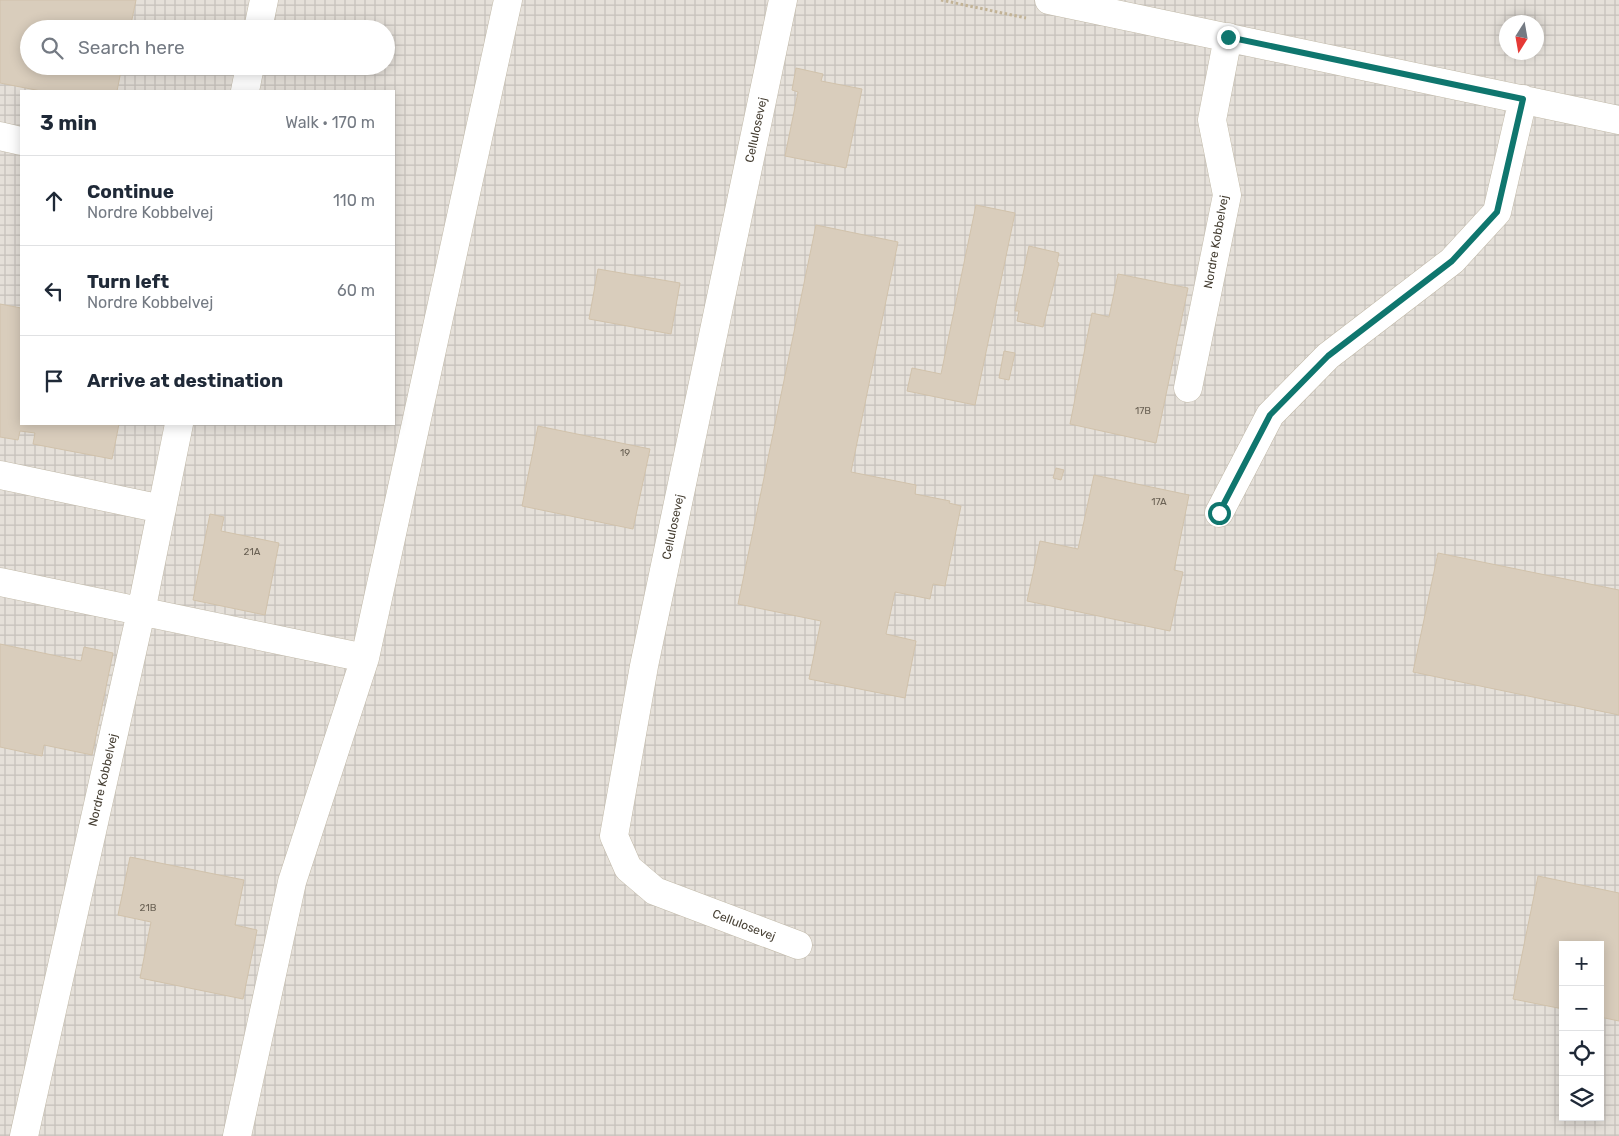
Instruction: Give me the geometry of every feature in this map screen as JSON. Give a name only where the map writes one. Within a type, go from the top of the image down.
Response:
[{"type":"street","points":[[260,20],[264,0]]},
{"type":"street","points":[[237,1136],[292,882],[365,658],[508,0]]},
{"type":"street","name":"Cellulosevej","points":[[783,0],[644,666],[614,836],[628,868],[655,891],[798,945]]},
{"type":"street","points":[[1049,0],[1091,4],[1228,37],[1619,120]]},
{"type":"street","name":"Nordre Kobbelvej","points":[[1188,388],[1227,196],[1212,120],[1228,37]]},
{"type":"street","points":[[245,90],[248,75]]},
{"type":"street","points":[[1219,513],[1270,415],[1328,356],[1452,261],[1497,212],[1523,99]]},
{"type":"street","points":[[0,136],[20,141]]},
{"type":"street","name":"Nordre Kobbelvej","points":[[24,1136],[141,612],[179,425]]},
{"type":"street","points":[[0,475],[162,509]]},
{"type":"street","points":[[0,582],[365,658]]},
{"type":"shaded area","points":[[0,0],[1619,0],[1619,1136],[0,1136]]},
{"type":"building","points":[[0,0],[136,0],[132,20],[20,20],[20,75],[120,75],[117,90],[36,90],[0,83]]},
{"type":"building","points":[[796,68],[823,74],[821,81],[862,89],[846,168],[785,156],[798,92],[792,90]]},
{"type":"building","points":[[976,205],[1015,213],[975,405],[907,391],[912,368],[941,374]]},
{"type":"building","points":[[816,225],[898,242],[851,472],[916,485],[915,494],[950,501],[949,503],[961,506],[945,586],[933,584],[930,599],[895,592],[886,634],[916,641],[905,698],[809,679],[821,621],[738,604]]},
{"type":"building","points":[[1029,246],[1059,253],[1057,262],[1059,263],[1043,327],[1017,321],[1019,311],[1015,311]]},
{"type":"building","points":[[598,269],[680,283],[671,334],[589,319]]},
{"type":"building","points":[[1118,274],[1188,288],[1156,443],[1070,424],[1092,313],[1109,317]]},
{"type":"building","points":[[0,304],[20,308],[20,425],[119,425],[112,459],[33,444],[35,433],[20,431],[18,440],[0,437]]},
{"type":"building","points":[[1004,351],[1015,353],[1009,380],[999,378]]},
{"type":"building","points":[[538,426],[650,449],[633,529],[522,506]]},
{"type":"building","points":[[1056,468],[1064,470],[1061,480],[1053,478]]},
{"type":"building","points":[[1094,475],[1189,495],[1174,570],[1183,572],[1170,631],[1027,601],[1040,541],[1078,549]]},
{"type":"building","points":[[210,514],[224,517],[221,531],[279,543],[265,615],[193,600]]},
{"type":"building","points":[[1438,553],[1619,590],[1619,715],[1413,672]]},
{"type":"building","points":[[0,644],[81,661],[84,647],[113,653],[92,755],[44,745],[42,756],[0,747]]},
{"type":"building","points":[[130,857],[244,880],[235,925],[257,930],[243,999],[140,978],[151,922],[118,915]]},
{"type":"building","points":[[1538,876],[1619,893],[1619,1021],[1604,1018],[1604,941],[1559,941],[1559,1008],[1513,999]]},
{"type":"route","points":[[1219,513],[1270,415],[1328,356],[1452,261],[1497,212],[1523,99],[1228,37]]}]
